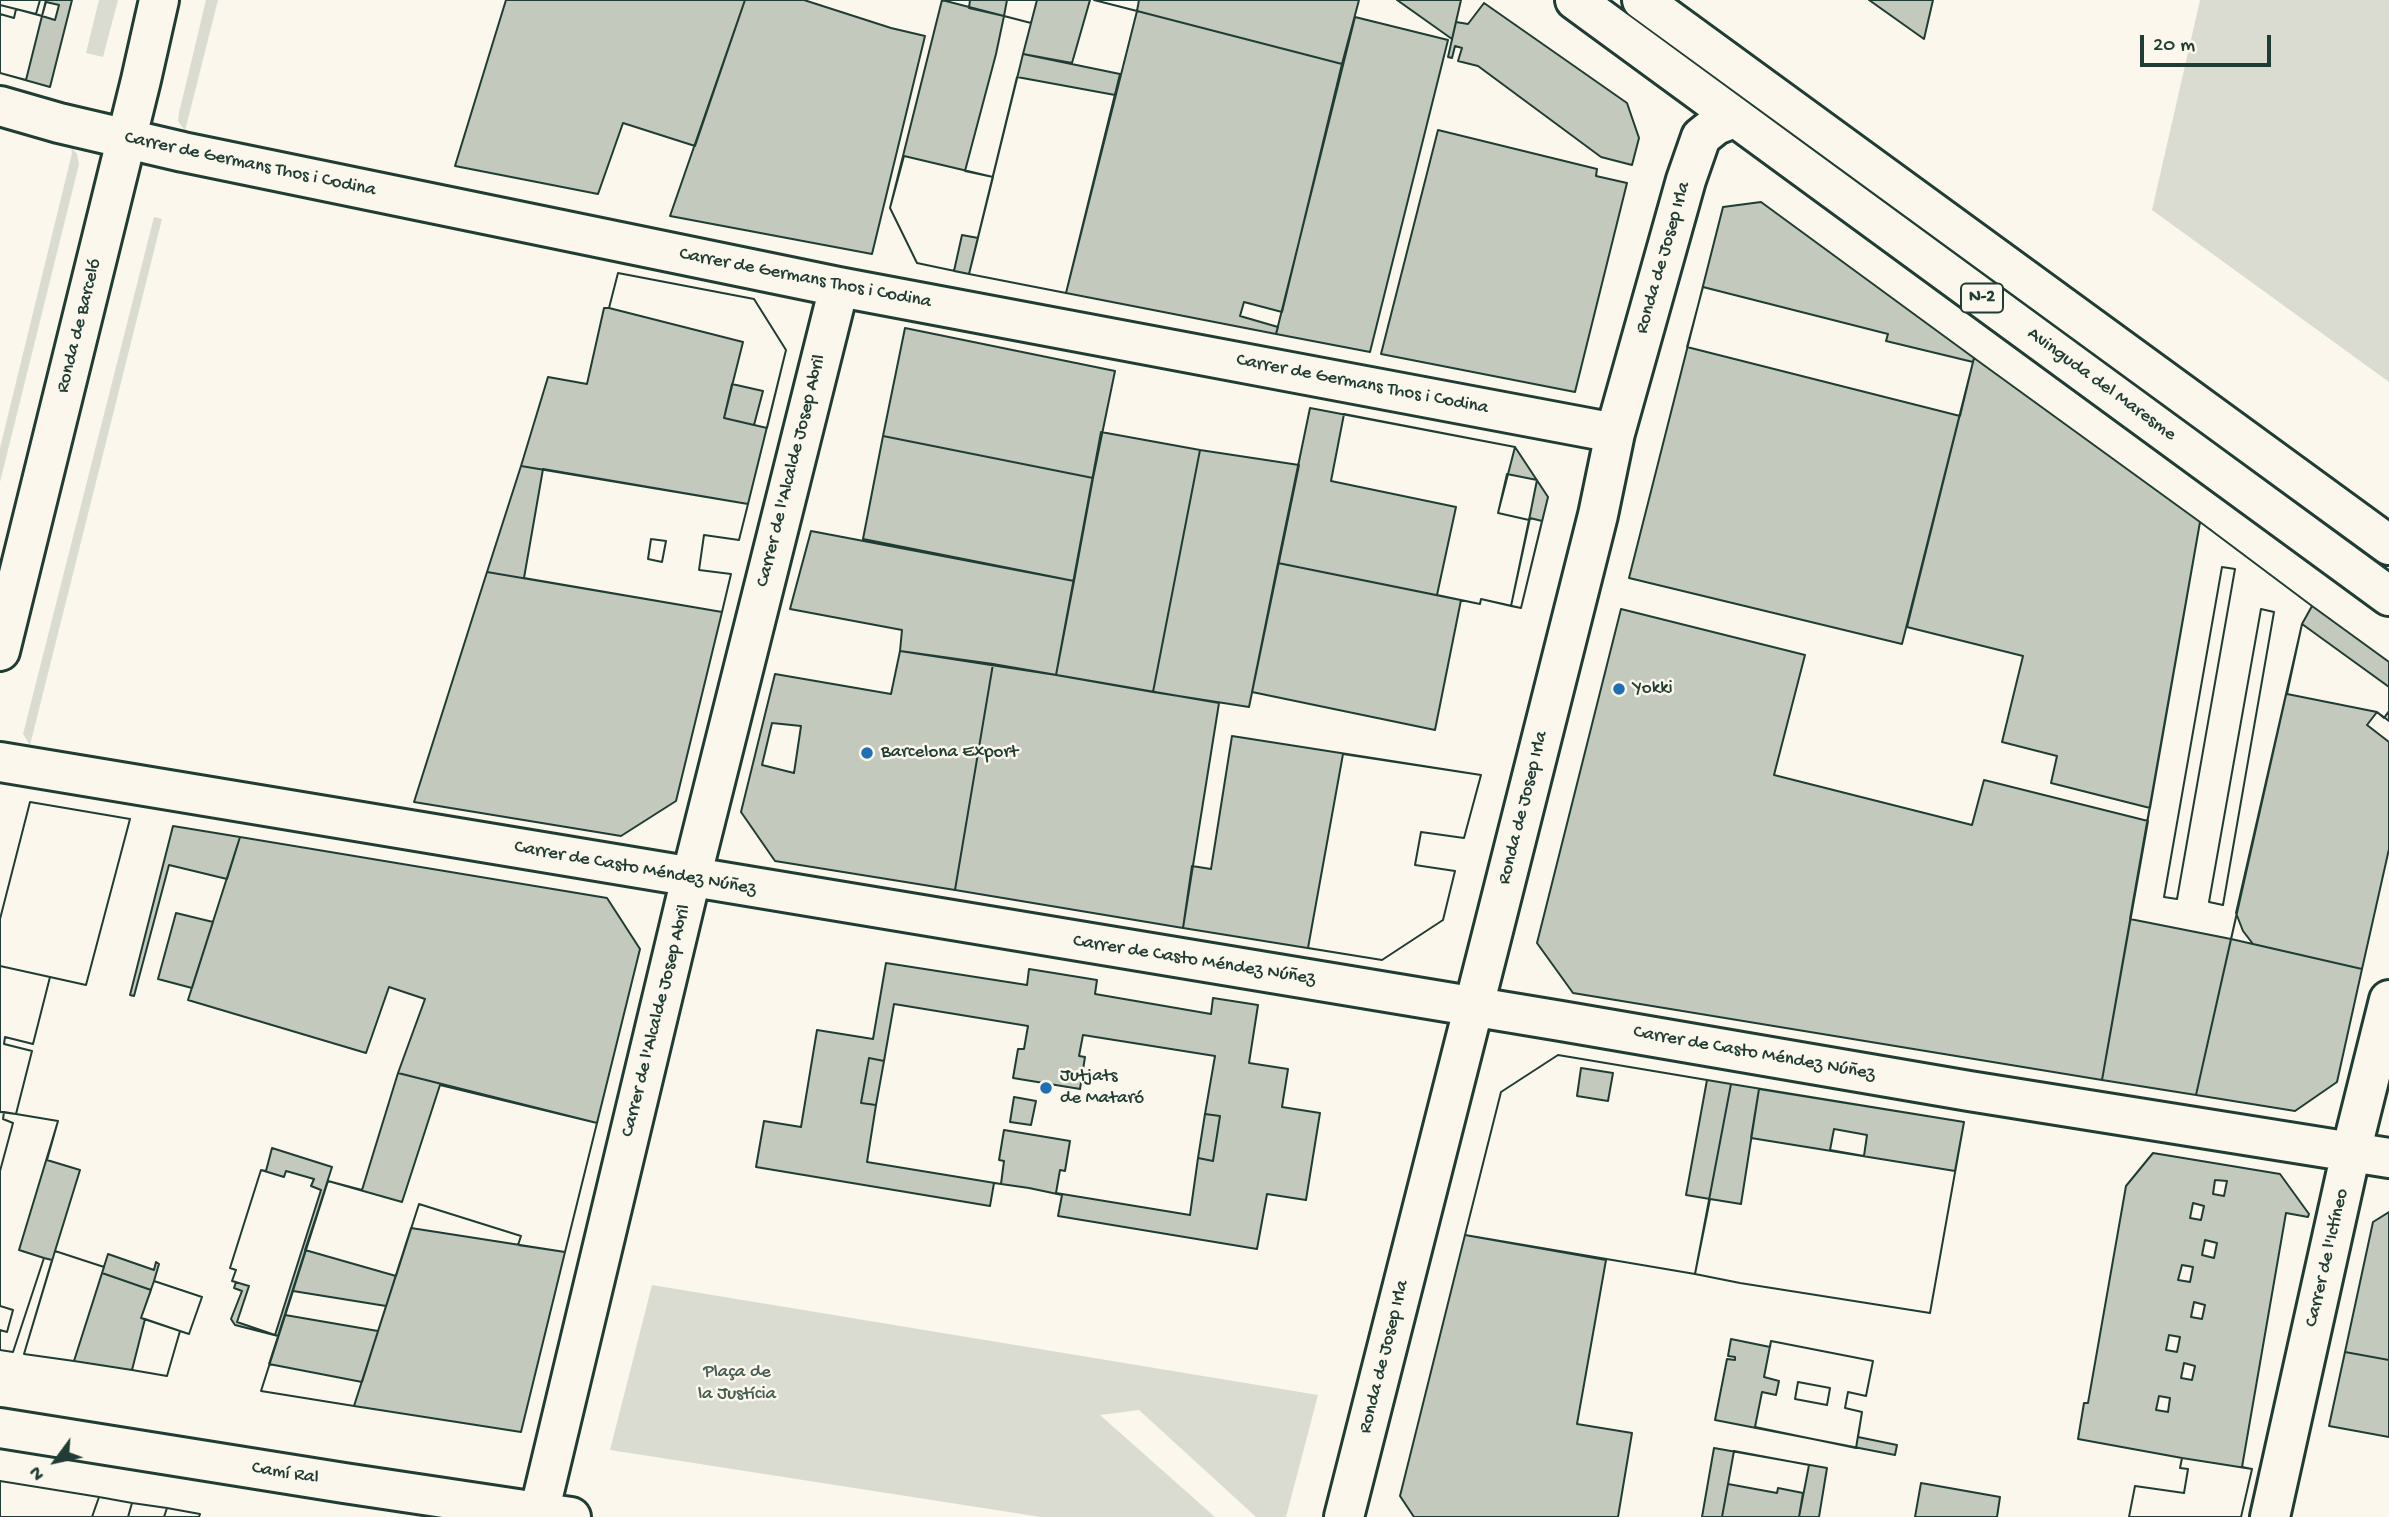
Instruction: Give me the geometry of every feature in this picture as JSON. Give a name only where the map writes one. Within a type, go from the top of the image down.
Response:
[{"type":"street","name":"Ronda de Barceló","points":[[0,651],[159,0]]},
{"type":"street","name":"Avinguda del Maresme","points":[[1575,0],[2389,596]]},
{"type":"street","name":"N-2","points":[[1642,0],[2389,545]]},
{"type":"street","name":"Carrer de Germans Thos i Codina","points":[[0,106],[183,152],[839,287],[1615,433]]},
{"type":"street","name":"Ronda de Josep Irla","points":[[1344,1517],[1594,528],[1615,433],[1686,180],[1701,137],[1716,125],[1734,118]]},
{"type":"street","name":"Carrer de l'Alcalde Josep Abril","points":[[549,1515],[691,878],[839,287]]},
{"type":"street","name":"Carrer de Casto Méndez Núñez","points":[[0,762],[2389,1158]]},
{"type":"street","name":"Carrer de l'Ictíneo","points":[[2270,1517],[2351,1152],[2389,1000]]},
{"type":"street","name":"Camí Ral","points":[[0,1428],[549,1515]]},
{"type":"green space","points":[[99,0],[118,0],[103,57],[86,53]]},
{"type":"green space","points":[[206,0],[218,0],[185,131],[178,121],[179,113]]},
{"type":"green space","points":[[2200,0],[2389,0],[2389,382],[2152,210]]},
{"type":"green space","points":[[71,147],[77,154],[79,164],[0,482],[0,448],[72,153]]},
{"type":"green space","points":[[154,217],[162,219],[30,745],[23,734]]},
{"type":"green space","name":"Plaça de la Justícia","points":[[652,1285],[1318,1395],[1286,1517],[1256,1517],[1139,1410],[1100,1415],[1215,1517],[1041,1517],[610,1450]]},
{"type":"building","points":[[0,0],[72,0],[50,87],[0,73]],"holes":[[[46,2],[59,5],[55,20],[42,16]]]},
{"type":"building","points":[[0,0],[40,0],[36,14],[0,5]]},
{"type":"building","points":[[40,0],[46,0],[42,16],[36,14]]},
{"type":"building","points":[[506,0],[745,0],[695,146],[623,123],[598,194],[455,166]]},
{"type":"building","points":[[745,0],[804,0],[925,36],[872,254],[670,216]]},
{"type":"building","points":[[942,0],[1037,0],[1031,23],[1004,16],[965,171],[993,177],[969,274],[917,263],[890,208]]},
{"type":"building","points":[[942,0],[1037,0],[1031,23]]},
{"type":"building","points":[[970,0],[1007,0],[1004,16],[969,8]]},
{"type":"building","points":[[1037,0],[1090,0],[1072,63],[1023,54]]},
{"type":"building","points":[[1094,0],[1139,0],[1137,11]]},
{"type":"building","points":[[1094,0],[1139,0],[1137,11]]},
{"type":"building","points":[[1139,0],[1359,0],[1342,64],[1137,11]]},
{"type":"building","points":[[1397,0],[1461,0],[1452,39]]},
{"type":"building","points":[[1869,0],[1933,0],[1924,39]]},
{"type":"building","points":[[1484,3],[1627,103],[1639,138],[1632,165],[1601,157],[1478,66],[1458,61],[1462,48],[1455,46],[1452,58],[1448,57],[1456,22],[1468,24]]},
{"type":"building","points":[[0,5],[16,9],[14,18],[0,14]]},
{"type":"building","points":[[16,9],[42,16],[26,80],[0,73],[0,14],[14,18]]},
{"type":"building","points":[[1137,11],[1342,64],[1282,312],[1244,302],[1240,316],[1278,327],[1276,334],[1066,293]]},
{"type":"building","points":[[1355,17],[1448,40],[1370,352],[1276,334]]},
{"type":"building","points":[[1023,54],[1120,74],[1066,293],[969,274]]},
{"type":"building","points":[[1017,77],[1115,95],[1066,293],[969,274]]},
{"type":"building","points":[[1438,130],[1597,169],[1596,176],[1627,183],[1575,392],[1381,354]]},
{"type":"building","points":[[904,156],[993,177],[969,274],[917,263],[890,208]]},
{"type":"building","points":[[1761,202],[1974,358],[1902,644],[1629,578],[1723,207]]},
{"type":"building","points":[[962,235],[978,238],[969,274],[954,271]]},
{"type":"building","points":[[618,273],[754,299],[786,350],[767,428],[724,418],[743,342],[609,308]]},
{"type":"building","points":[[618,273],[754,299],[786,350],[748,504],[521,466],[548,377],[587,384],[604,308],[609,308]]},
{"type":"building","points":[[1703,287],[1888,334],[1886,341],[1973,362],[1960,416],[1687,347]]},
{"type":"building","points":[[905,328],[1115,371],[1093,478],[883,436]]},
{"type":"building","points":[[1974,358],[2200,522],[2150,808],[2051,783],[2057,756],[2002,742],[2023,656],[1907,627]]},
{"type":"building","points":[[732,384],[763,391],[754,425],[724,418]]},
{"type":"building","points":[[1310,408],[1515,447],[1548,497],[1521,608],[1481,599],[1480,604],[1278,563]]},
{"type":"building","points":[[1344,414],[1515,447],[1498,513],[1529,520],[1511,606],[1481,599],[1480,604],[1437,595],[1456,507],[1331,481]]},
{"type":"building","points":[[1101,432],[1200,450],[1153,692],[1056,675]]},
{"type":"building","points":[[883,436],[1093,478],[1074,581],[863,539]]},
{"type":"building","points":[[1200,450],[1299,465],[1249,707],[1153,692]]},
{"type":"building","points":[[521,466],[748,504],[739,540],[704,535],[699,570],[731,574],[722,612],[487,572]],"holes":[[[651,539],[666,541],[662,562],[648,559]]]},
{"type":"building","points":[[543,469],[748,504],[739,540],[704,535],[699,570],[731,574],[722,612],[524,578]],"holes":[[[651,539],[666,541],[662,562],[648,559]]]},
{"type":"building","points":[[1507,474],[1537,480],[1529,520],[1498,513]]},
{"type":"building","points":[[1530,518],[1542,521],[1521,608],[1511,606]]},
{"type":"building","points":[[2200,522],[2312,606],[2302,624],[2196,1095],[2102,1080]],"holes":[[[2222,567],[2235,569],[2177,899],[2164,897]],[[2261,609],[2274,612],[2223,905],[2209,902]]]},
{"type":"building","points":[[2200,522],[2312,606],[2302,624],[2231,939],[2130,919]],"holes":[[[2222,567],[2235,569],[2177,899],[2164,897]],[[2261,609],[2274,612],[2223,905],[2209,902]]]},
{"type":"building","points":[[811,531],[1074,581],[1056,675],[900,651],[902,630],[790,609]]},
{"type":"building","points":[[1278,563],[1461,600],[1435,730],[1252,692]]},
{"type":"building","points":[[487,572],[722,612],[676,801],[621,836],[414,802]]},
{"type":"building","points":[[2312,606],[2389,662],[2389,721],[2377,712],[2367,725],[2389,742],[2389,849],[2362,969],[2253,944],[2243,931],[2236,913],[2302,624]]},
{"type":"building","points":[[1621,609],[1805,655],[1774,775],[1972,825],[1984,780],[2148,821],[2102,1080],[1573,993],[1537,943]]},
{"type":"building","points":[[2302,624],[2389,687],[2389,711],[2384,718],[2377,712],[2287,694]]},
{"type":"building","name":"Barcelona Export","points":[[900,651],[993,664],[955,890],[775,861],[741,812],[775,674],[891,694]]},
{"type":"building","points":[[993,664],[1219,703],[1183,928],[955,890]]},
{"type":"building","points":[[772,723],[801,726],[794,773],[762,765]]},
{"type":"building","points":[[1232,736],[1481,775],[1464,838],[1421,832],[1415,865],[1455,871],[1443,920],[1382,960],[1183,928],[1192,866],[1211,869]]},
{"type":"building","points":[[1343,754],[1481,775],[1464,838],[1421,832],[1415,865],[1455,871],[1443,920],[1382,960],[1308,948]]},
{"type":"building","points":[[30,802],[130,819],[86,985],[50,977],[33,1044],[5,1037],[4,1044],[32,1051],[16,1114],[58,1121],[47,1160],[80,1170],[55,1251],[104,1267],[74,1361],[24,1354],[52,1260],[44,1258],[13,1352],[0,1350],[0,1330],[7,1332],[13,1310],[0,1306],[0,1171],[13,1123],[3,1119],[4,1112],[0,1112],[0,919]]},
{"type":"building","points":[[30,802],[130,819],[86,985],[0,966],[0,919]]},
{"type":"building","points":[[173,826],[240,837],[227,879],[169,865],[134,996],[130,995]]},
{"type":"building","points":[[240,837],[607,898],[640,949],[597,1123],[398,1073],[425,999],[389,987],[366,1053],[188,1000]]},
{"type":"building","points":[[176,913],[213,922],[192,988],[158,979]]},
{"type":"building","points":[[2231,939],[2362,969],[2337,1082],[2295,1111],[2196,1095]]},
{"type":"building","name":"Jutjats de Mataró","points":[[886,963],[1027,985],[1029,969],[1097,980],[1095,994],[1211,1014],[1213,998],[1258,1005],[1249,1063],[1288,1069],[1282,1107],[1320,1113],[1306,1200],[1267,1194],[1257,1249],[1058,1216],[1062,1195],[1029,1188],[994,1183],[990,1206],[756,1167],[764,1121],[801,1127],[817,1030],[873,1039]]},
{"type":"building","points":[[0,966],[50,977],[33,1044],[5,1037],[4,1044],[32,1051],[16,1114],[0,1112]]},
{"type":"building","points":[[894,1004],[1028,1026],[1024,1049],[1018,1049],[1013,1078],[1080,1089],[1085,1057],[1079,1056],[1083,1035],[1215,1056],[1205,1114],[1220,1116],[1213,1161],[1198,1158],[1190,1215],[1056,1193],[1060,1170],[1065,1171],[1070,1141],[1004,1130],[999,1160],[1004,1161],[1001,1184],[867,1162],[876,1105],[861,1103],[869,1058],[884,1061]]},
{"type":"building","points":[[1558,1055],[1707,1080],[1686,1195],[1710,1199],[1695,1274],[1465,1235],[1501,1092]]},
{"type":"building","points":[[1558,1055],[1731,1084],[1695,1274],[1465,1235],[1501,1092]]},
{"type":"building","points":[[869,1058],[884,1061],[876,1105],[861,1103]]},
{"type":"building","points":[[1581,1068],[1613,1073],[1608,1101],[1577,1096]]},
{"type":"building","points":[[398,1073],[597,1123],[565,1252],[518,1245],[521,1236],[419,1204],[354,1406],[261,1391],[328,1181],[362,1190]]},
{"type":"building","points":[[1731,1084],[1964,1122],[1930,1313],[1695,1274]]},
{"type":"building","points":[[440,1085],[597,1123],[565,1252],[518,1245],[521,1236],[419,1204],[396,1276],[305,1250],[328,1181],[402,1202]]},
{"type":"building","points":[[1759,1089],[1964,1122],[1955,1171],[1751,1138]]},
{"type":"building","points":[[1759,1089],[1964,1122],[1930,1313],[1695,1274],[1710,1199],[1741,1204]]},
{"type":"building","points":[[1014,1097],[1036,1101],[1031,1125],[1010,1122]]},
{"type":"building","points":[[4,1112],[58,1121],[19,1250],[44,1258],[13,1352],[0,1350],[0,1330],[7,1332],[13,1310],[0,1306],[0,1171],[13,1123],[3,1119]]},
{"type":"building","points":[[1205,1114],[1220,1116],[1213,1161],[1198,1158]]},
{"type":"building","points":[[1834,1129],[1867,1135],[1864,1156],[1830,1150]]},
{"type":"building","points":[[272,1148],[332,1167],[278,1336],[235,1325],[231,1319],[242,1291],[234,1288],[236,1282],[232,1281],[236,1270],[230,1268],[261,1170],[266,1171]]},
{"type":"building","points":[[2153,1153],[2280,1174],[2309,1214],[2308,1217],[2286,1213],[2242,1467],[2252,1469],[2241,1517],[2129,1517],[2135,1486],[2184,1493],[2188,1469],[2180,1468],[2182,1458],[2078,1439],[2084,1403],[2088,1403],[2126,1186]],"holes":[[[2215,1180],[2227,1181],[2224,1196],[2213,1194]],[[2193,1203],[2204,1206],[2201,1220],[2190,1218]],[[2205,1240],[2217,1243],[2214,1258],[2202,1255]],[[2182,1265],[2193,1267],[2190,1282],[2178,1280]],[[2194,1302],[2205,1305],[2202,1319],[2191,1317]],[[2169,1335],[2180,1337],[2177,1352],[2166,1350]],[[2184,1363],[2195,1366],[2192,1380],[2181,1378]],[[2159,1396],[2170,1398],[2168,1412],[2156,1410]]]},
{"type":"building","points":[[261,1170],[284,1177],[286,1171],[314,1179],[311,1186],[321,1190],[275,1335],[237,1322],[249,1286],[232,1281],[236,1270],[230,1268]]},
{"type":"building","points":[[2389,1212],[2389,1360],[2345,1352],[2373,1222]]},
{"type":"building","points":[[411,1228],[565,1252],[521,1432],[354,1406]]},
{"type":"building","points":[[1465,1235],[1606,1260],[1577,1424],[1632,1433],[1618,1517],[1414,1517],[1400,1496]]},
{"type":"building","points":[[55,1251],[104,1267],[74,1361],[24,1354]]},
{"type":"building","points":[[108,1254],[154,1270],[156,1262],[159,1264],[154,1281],[202,1297],[189,1334],[180,1331],[167,1376],[132,1370],[145,1319],[141,1318],[151,1290],[102,1273]]},
{"type":"building","points":[[102,1273],[151,1290],[141,1318],[145,1319],[132,1370],[74,1361]]},
{"type":"building","points":[[154,1281],[202,1297],[189,1334],[141,1318]]},
{"type":"building","points":[[293,1291],[386,1306],[354,1406],[261,1391]]},
{"type":"building","points":[[285,1315],[378,1331],[362,1382],[269,1364]]},
{"type":"building","points":[[145,1319],[180,1331],[167,1376],[132,1370]]},
{"type":"building","points":[[1731,1339],[1770,1347],[1771,1341],[1873,1361],[1866,1396],[1848,1392],[1845,1408],[1862,1412],[1858,1437],[1897,1445],[1895,1455],[1715,1420],[1727,1359],[1735,1360],[1735,1357],[1728,1356]],"holes":[[[1798,1382],[1830,1388],[1827,1405],[1795,1399]]]},
{"type":"building","points":[[1771,1341],[1873,1361],[1866,1396],[1848,1392],[1845,1408],[1862,1412],[1856,1448],[1755,1427],[1762,1392],[1776,1395],[1779,1381],[1764,1377]],"holes":[[[1798,1382],[1830,1388],[1827,1405],[1795,1399]]]},
{"type":"building","points":[[2345,1352],[2389,1360],[2389,1437],[2329,1426]]},
{"type":"building","points":[[1714,1448],[1827,1468],[1819,1517],[1702,1517]]},
{"type":"building","points":[[1734,1451],[1809,1465],[1799,1517],[1722,1517]]},
{"type":"building","points":[[2182,1458],[2252,1469],[2241,1517],[2129,1517],[2135,1486],[2184,1493],[2188,1469],[2180,1468]]},
{"type":"building","points":[[0,1481],[99,1497],[92,1517],[0,1517]]},
{"type":"building","points":[[0,1481],[99,1497],[92,1517],[0,1517]]},
{"type":"building","points":[[1921,1483],[2000,1497],[1997,1517],[1915,1517]]},
{"type":"building","points":[[1728,1484],[1777,1493],[1778,1488],[1803,1493],[1799,1517],[1722,1517]]},
{"type":"building","points":[[99,1497],[132,1503],[128,1517],[92,1517]]},
{"type":"building","points":[[99,1497],[132,1503],[128,1517],[92,1517]]},
{"type":"building","points":[[132,1503],[167,1508],[164,1517],[128,1517]]},
{"type":"building","points":[[132,1503],[167,1508],[164,1517],[128,1517]]},
{"type":"building","points":[[167,1508],[200,1514],[199,1517],[164,1517]]},
{"type":"building","points":[[167,1508],[200,1514],[199,1517],[164,1517]]},
{"type":"place","name":"Yokki","points":[[1619,689]]},
{"type":"place","name":"Barcelona Export","points":[[867,753]]},
{"type":"place","name":"Jutjats de Mataró","points":[[1046,1088]]}]
